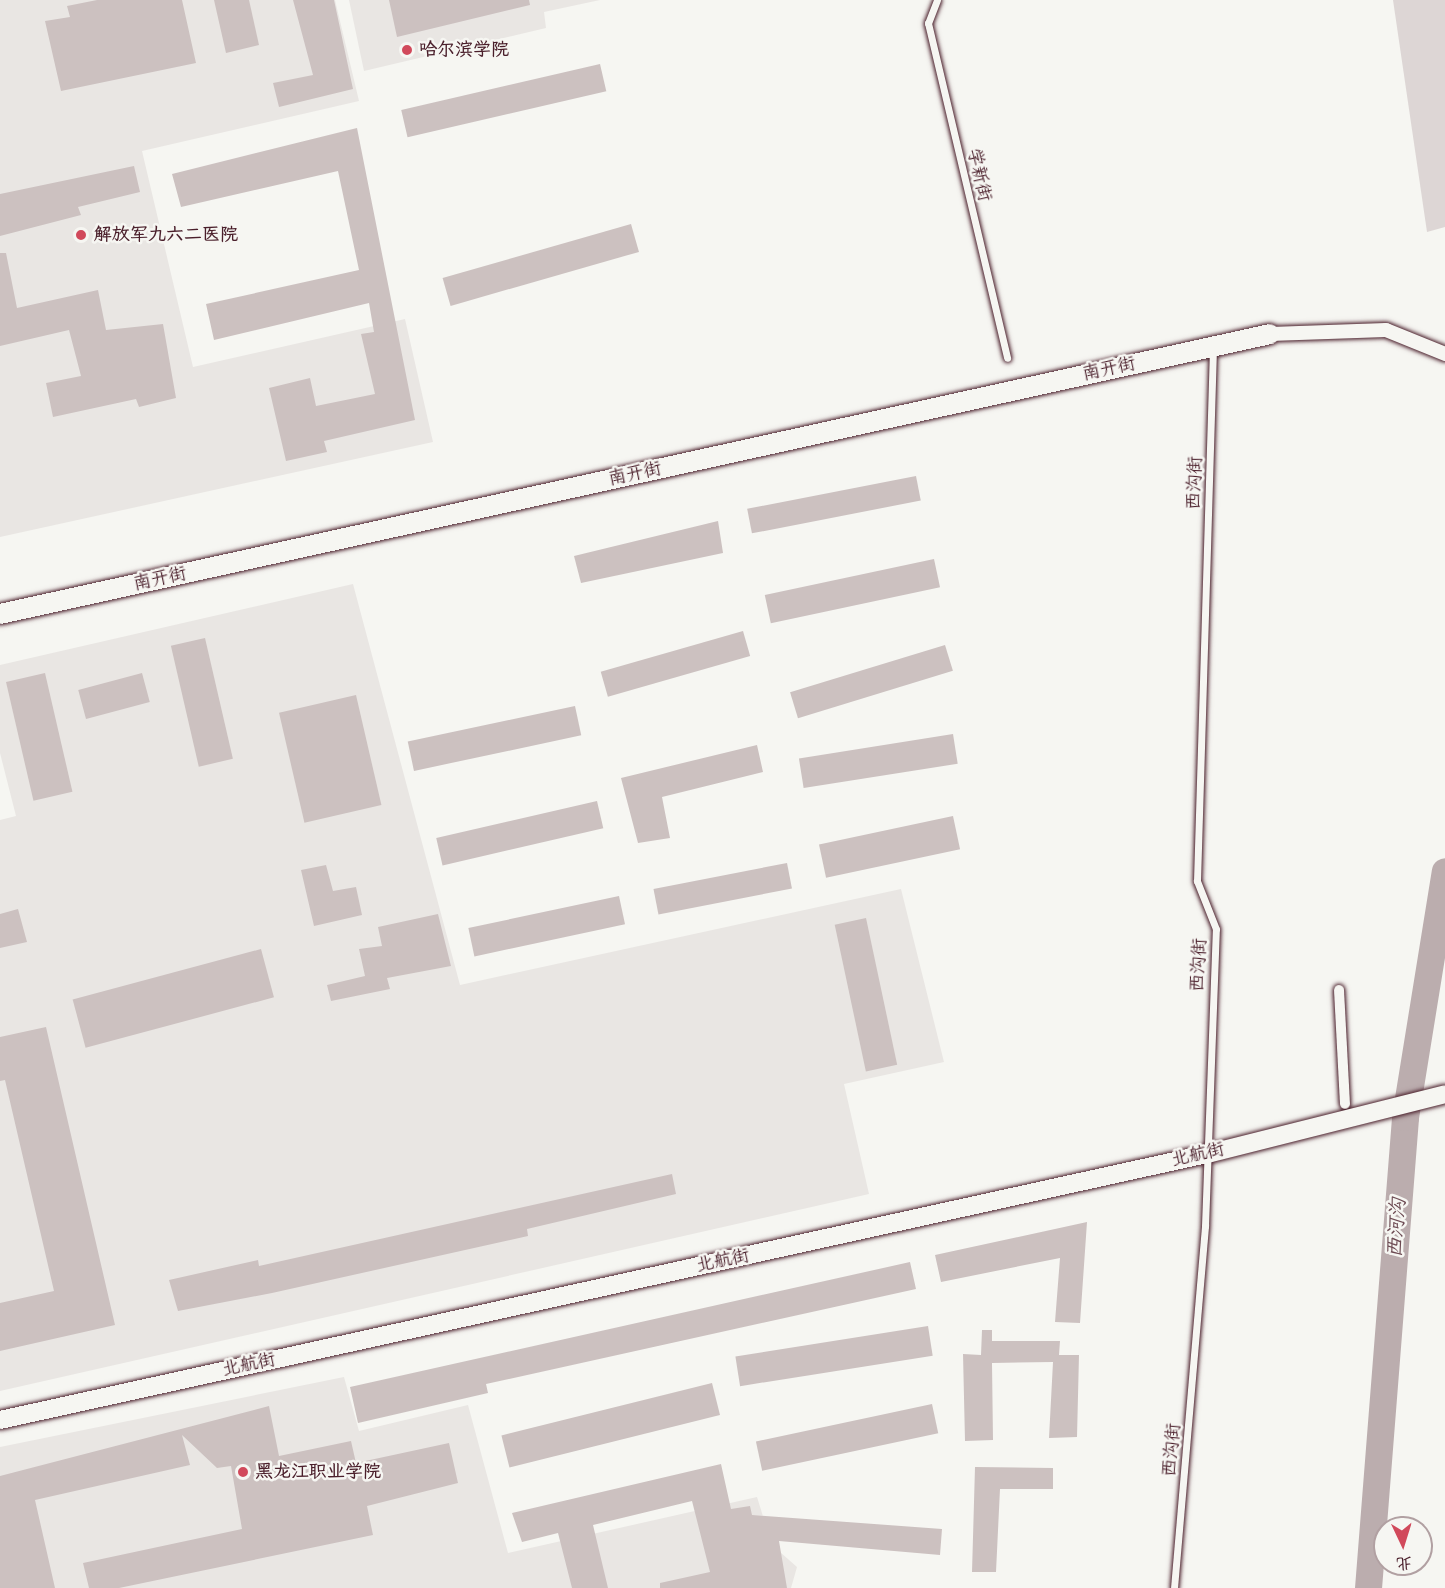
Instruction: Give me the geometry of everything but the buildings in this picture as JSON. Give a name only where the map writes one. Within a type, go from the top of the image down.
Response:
[{"type":"main road","name":"南开街","points":[[0,614],[1270,334]]},
{"type":"street","points":[[1270,334],[1386,330],[1445,354]]},
{"type":"street","points":[[1339,990],[1345,1104]]},
{"type":"street","name":"北航街","points":[[0,1420],[1207,1154],[1318,1124],[1445,1094]]},
{"type":"lane","name":"学新街","points":[[937,0],[928,23],[1007,358]]},
{"type":"lane","name":"西沟街","points":[[1174,1588],[1207,1154],[1216,929],[1197,881],[1213,346]]},
{"type":"shaded area","name":"解放军九六二医院","points":[[0,0],[335,0],[359,101],[142,151],[193,367],[405,319],[433,442],[0,537]]},
{"type":"shaded area","name":"哈尔滨学院","points":[[349,0],[600,0],[544,12],[546,28],[364,71]]},
{"type":"shaded area","points":[[1393,0],[1445,0],[1445,227],[1427,232]]},
{"type":"shaded area","points":[[353,584],[460,985],[901,889],[944,1062],[844,1084],[869,1194],[0,1391],[0,820],[16,816],[0,753],[0,665]]},
{"type":"shaded area","name":"黑龙江职业学院","points":[[344,1377],[359,1431],[468,1405],[508,1553],[757,1497],[772,1545],[797,1567],[791,1588],[0,1588],[0,1447]]},
{"type":"waterway","name":"西河沟","points":[[1368,1588],[1405,1117],[1445,871]]},
{"type":"place","name":"哈尔滨学院","points":[[407,50]]},
{"type":"place","name":"解放军九六二医院","points":[[81,235]]},
{"type":"place","name":"黑龙江职业学院","points":[[243,1472]]}]
